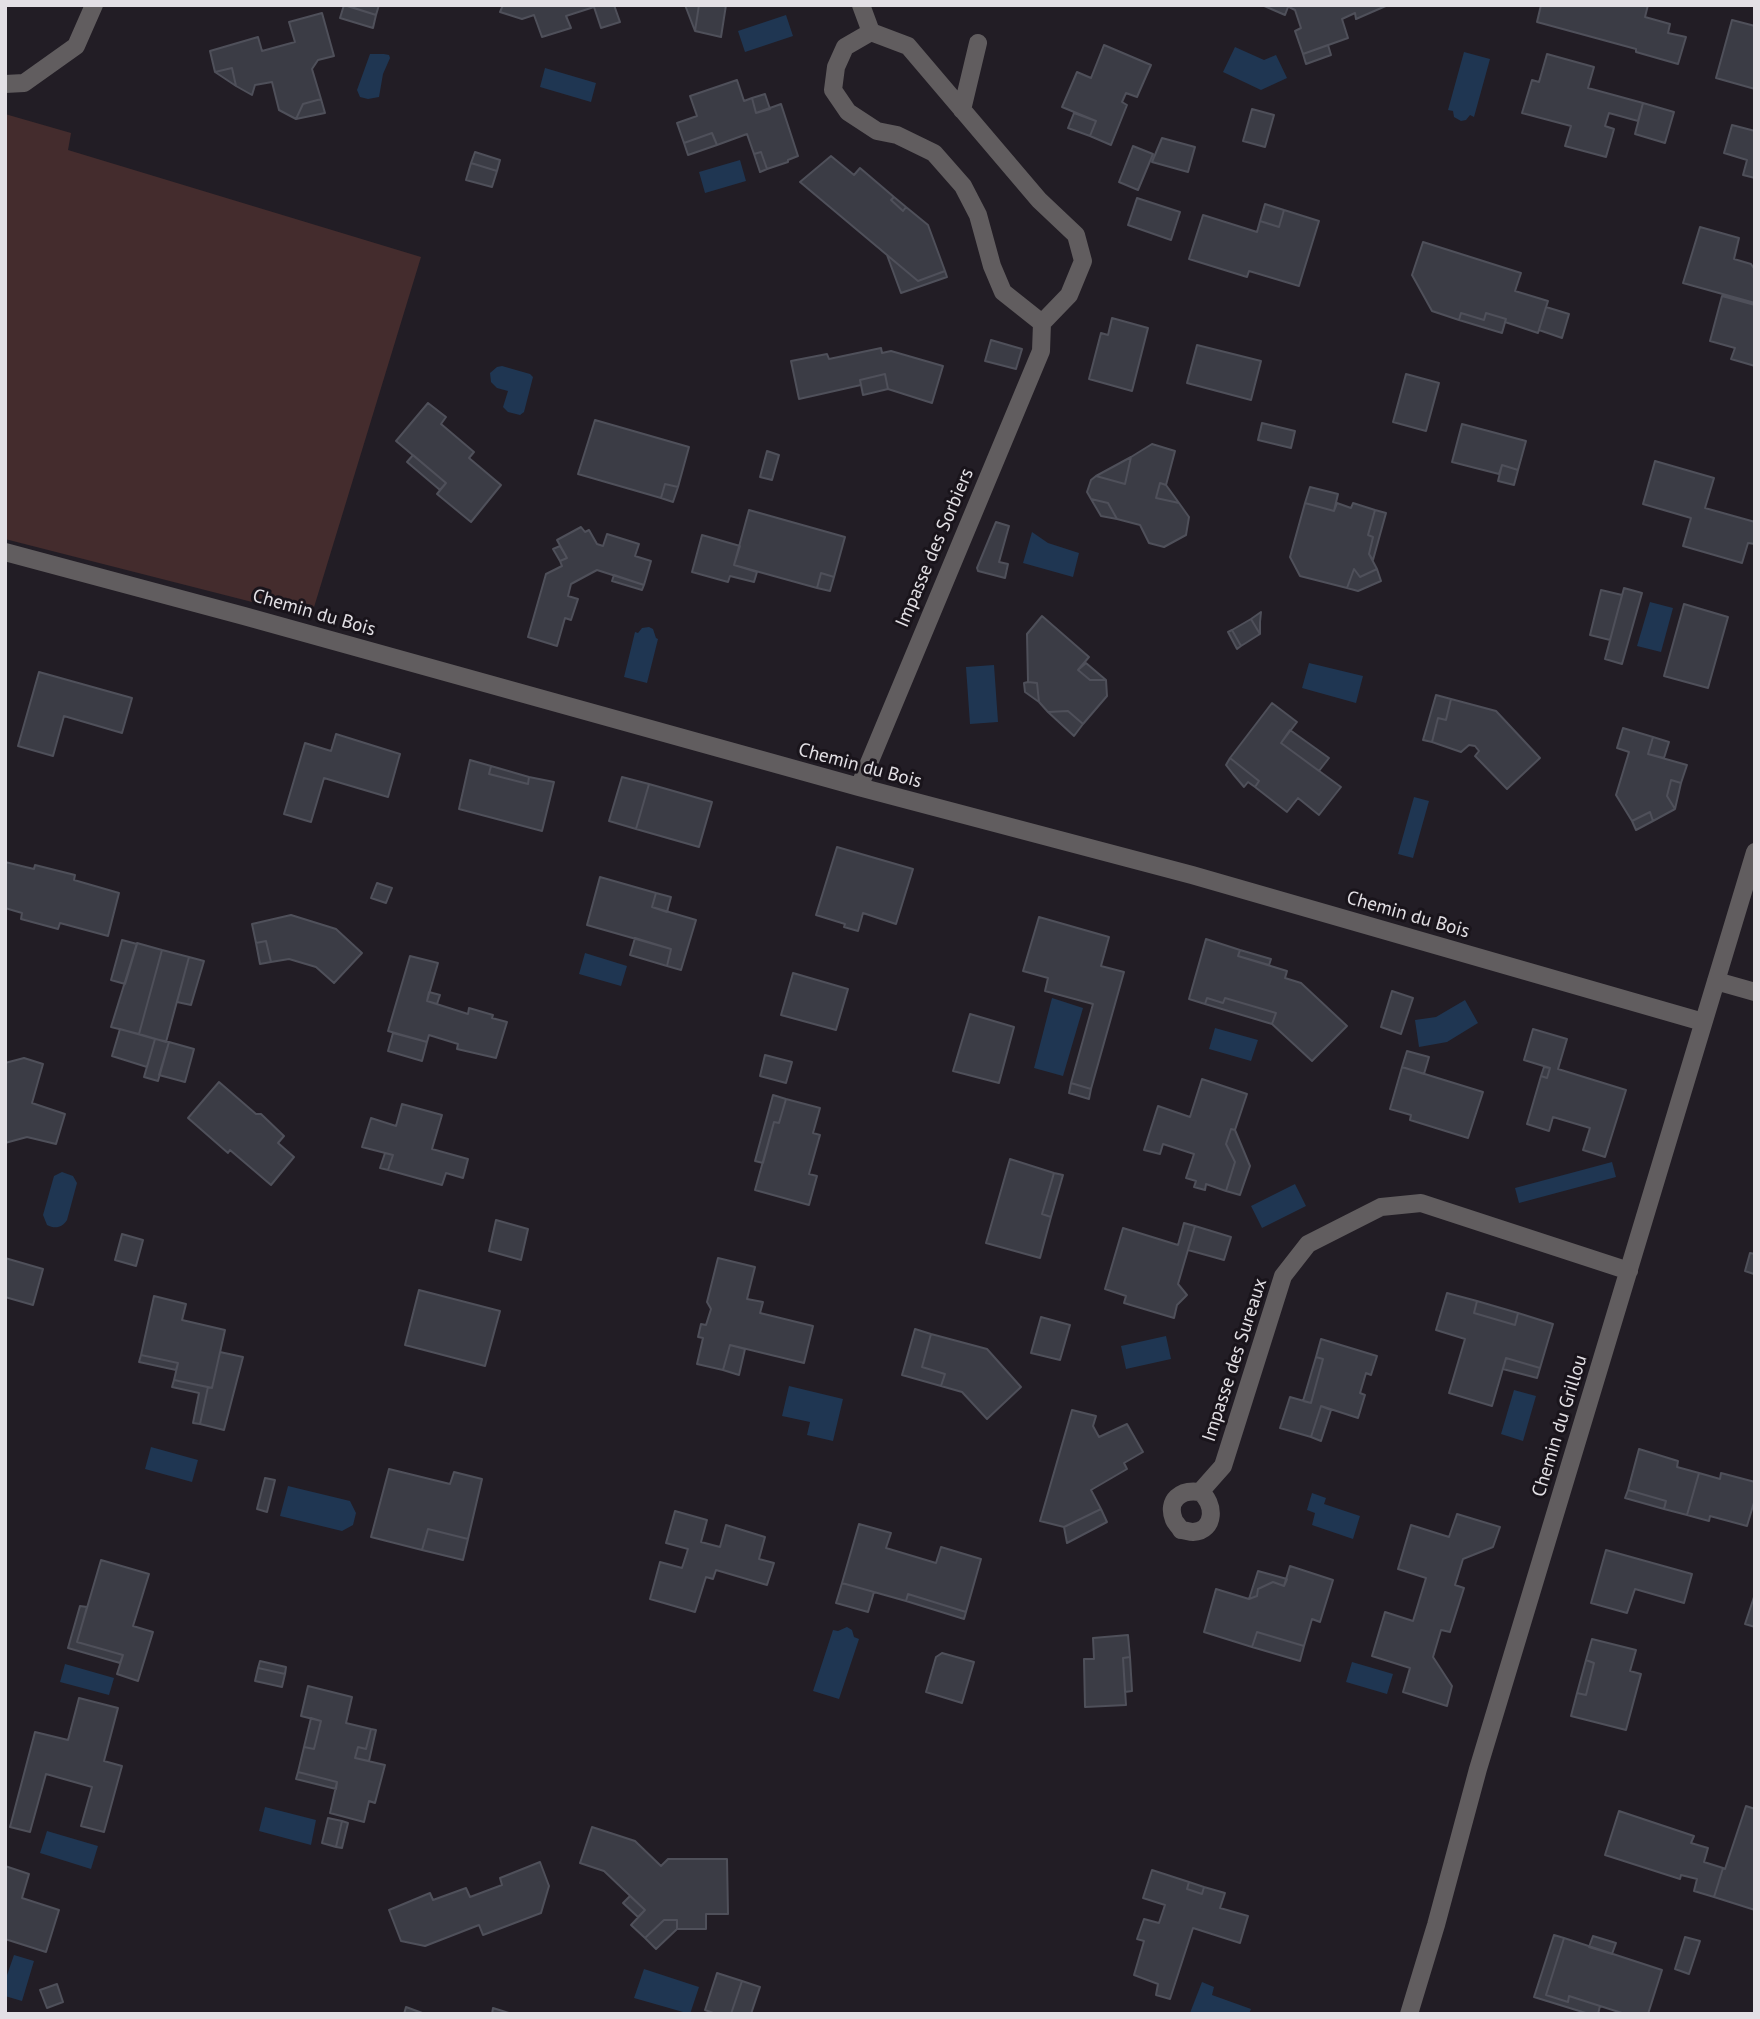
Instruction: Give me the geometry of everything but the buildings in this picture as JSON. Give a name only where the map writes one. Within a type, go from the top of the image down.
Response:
[{"type":"street","points":[[5,83],[24,83],[76,46],[94,5]]},
{"type":"street","points":[[861,5],[871,32],[908,46],[1039,200],[1076,234],[1083,261],[1069,295],[1042,323],[1003,292],[992,267],[978,215],[963,186],[934,153],[897,135],[877,131],[848,112],[833,90],[836,67],[845,47],[871,32]]},
{"type":"street","points":[[962,110],[978,43]]},
{"type":"street","name":"Impasse des Sorbiers","points":[[859,788],[1041,352],[1042,323]]},
{"type":"street","name":"Chemin du Bois","points":[[5,552],[859,788],[1192,875],[1703,1022]]},
{"type":"street","name":"Chemin du Grillou","points":[[1409,2014],[1478,1769],[1755,852]]},
{"type":"street","points":[[1716,981],[1755,992]]},
{"type":"street","name":"Impasse des Sureaux","points":[[1200,1492],[1223,1466],[1283,1276],[1308,1244],[1381,1207],[1421,1203],[1629,1271]]},
{"type":"shaded area","points":[[5,114],[71,133],[68,150],[421,257],[311,617],[5,539]]},
{"type":"water","points":[[786,15],[793,36],[745,52],[738,31]]},
{"type":"water","points":[[1235,47],[1264,60],[1276,55],[1287,78],[1261,90],[1223,72]]},
{"type":"water","points":[[1464,52],[1490,59],[1474,117],[1470,115],[1461,121],[1454,117],[1453,111],[1448,110]]},
{"type":"water","points":[[370,54],[389,55],[390,58],[383,74],[379,97],[368,99],[360,97],[357,90]]},
{"type":"water","points":[[545,68],[596,83],[591,102],[540,87]]},
{"type":"water","points":[[740,160],[746,181],[705,193],[699,172]]},
{"type":"water","points":[[502,366],[533,377],[524,412],[520,415],[508,412],[503,407],[508,391],[497,388],[491,382],[490,373]]},
{"type":"water","points":[[1032,532],[1048,543],[1079,553],[1073,577],[1023,563]]},
{"type":"water","points":[[1650,602],[1673,608],[1661,652],[1637,646]]},
{"type":"water","points":[[649,627],[658,639],[647,683],[624,677],[635,632]]},
{"type":"water","points":[[1309,663],[1363,676],[1356,703],[1302,688]]},
{"type":"water","points":[[994,665],[998,722],[970,724],[966,667]]},
{"type":"water","points":[[1414,797],[1429,801],[1413,858],[1398,854]]},
{"type":"water","points":[[585,953],[627,966],[621,986],[579,974]]},
{"type":"water","points":[[1052,998],[1083,1008],[1063,1076],[1034,1068]]},
{"type":"water","points":[[1465,1000],[1478,1023],[1447,1042],[1419,1047],[1415,1020],[1436,1017]]},
{"type":"water","points":[[1215,1028],[1258,1040],[1251,1061],[1209,1049]]},
{"type":"water","points":[[1612,1162],[1616,1177],[1519,1203],[1515,1188]]},
{"type":"water","points":[[62,1172],[73,1176],[77,1183],[67,1220],[61,1226],[53,1227],[47,1225],[43,1215],[54,1176]]},
{"type":"water","points":[[1295,1184],[1306,1206],[1262,1228],[1251,1206]]},
{"type":"water","points":[[1166,1336],[1171,1359],[1126,1369],[1121,1346]]},
{"type":"water","points":[[789,1386],[843,1399],[833,1441],[807,1435],[810,1422],[782,1416]]},
{"type":"water","points":[[1514,1390],[1536,1396],[1523,1441],[1501,1434]]},
{"type":"water","points":[[151,1447],[198,1460],[192,1482],[145,1469]]},
{"type":"water","points":[[288,1486],[350,1501],[356,1513],[353,1525],[342,1531],[280,1516]]},
{"type":"water","points":[[1312,1493],[1326,1498],[1324,1504],[1360,1516],[1353,1539],[1312,1525],[1315,1513],[1307,1510]]},
{"type":"water","points":[[847,1627],[852,1630],[854,1637],[859,1639],[839,1699],[813,1691],[833,1630]]},
{"type":"water","points":[[1352,1662],[1393,1674],[1387,1694],[1346,1682]]},
{"type":"water","points":[[65,1664],[114,1678],[109,1695],[60,1682]]},
{"type":"water","points":[[265,1807],[316,1820],[311,1845],[259,1831]]},
{"type":"water","points":[[47,1831],[98,1846],[91,1869],[40,1853]]},
{"type":"water","points":[[14,1955],[34,1961],[22,2001],[5,1996],[5,1981]]},
{"type":"water","points":[[644,1969],[699,1987],[690,2014],[634,1998]]},
{"type":"water","points":[[1202,1982],[1214,1987],[1212,1995],[1251,2009],[1249,2014],[1190,2013]]}]
